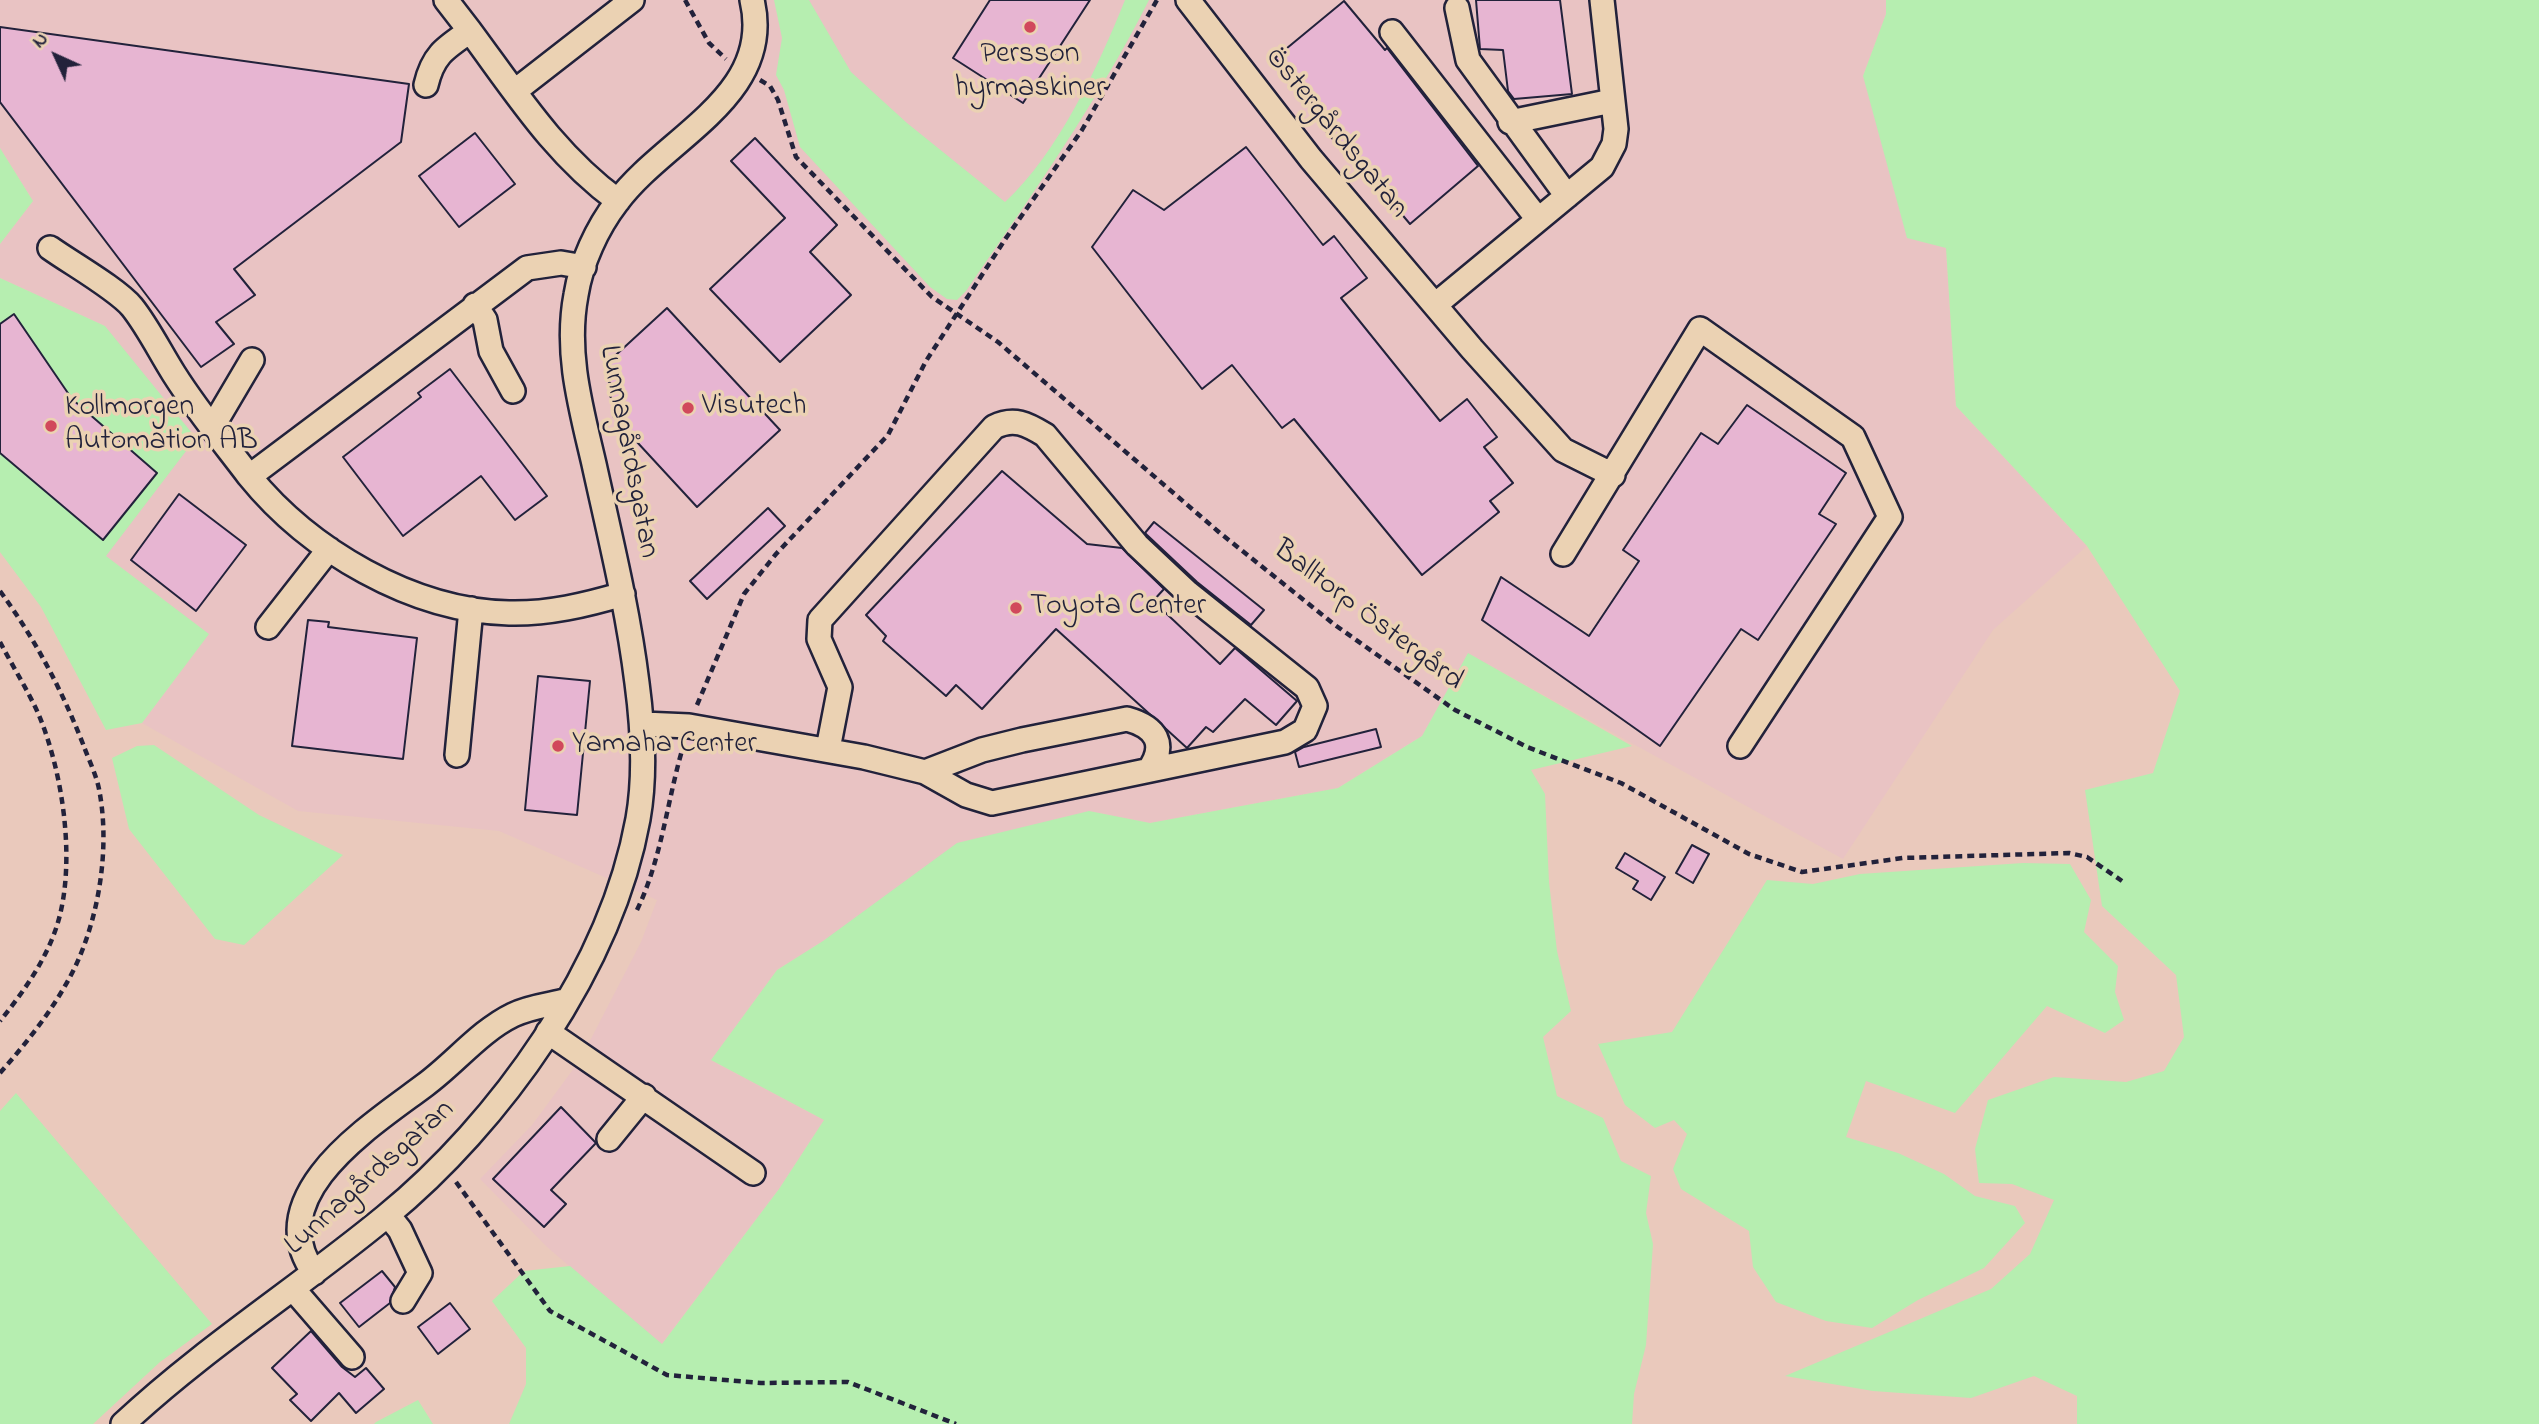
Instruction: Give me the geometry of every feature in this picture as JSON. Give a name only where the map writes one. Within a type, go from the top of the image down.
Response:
[{"type":"street","points":[[446,0],[546,135],[584,176],[618,201]]},
{"type":"street","points":[[515,90],[632,0]]},
{"type":"street","name":"Lunnagårdsgatan","points":[[123,1424],[163,1387],[294,1290],[388,1215],[476,1129],[503,1098],[548,1032],[604,927],[630,853],[638,816],[643,724],[623,594],[572,357],[571,329],[576,291],[596,235],[618,201],[720,104],[746,71],[756,37],[752,0]]},
{"type":"street","name":"Östergårdsgatan","points":[[1188,0],[1311,159],[1563,450],[1613,475]]},
{"type":"street","points":[[1435,305],[1602,167],[1614,144],[1616,129],[1602,0]]},
{"type":"street","points":[[1457,8],[1468,60],[1510,122],[1567,196]]},
{"type":"street","points":[[426,85],[431,64],[447,47],[470,31]]},
{"type":"street","points":[[1392,32],[1537,218]]},
{"type":"street","points":[[1510,122],[1612,101]]},
{"type":"street","points":[[50,248],[130,305],[176,377],[250,476],[285,514],[328,549],[369,574],[436,600],[471,609],[508,613],[545,612],[623,594]]},
{"type":"street","points":[[250,476],[527,268],[561,263],[584,267]]},
{"type":"street","points":[[475,305],[485,320],[491,351],[513,391]]},
{"type":"street","points":[[1563,554],[1700,329],[1853,437],[1891,517],[1740,746]]},
{"type":"street","points":[[213,426],[251,360]]},
{"type":"street","points":[[643,724],[689,726],[828,749],[925,772],[966,795],[992,803],[1285,742],[1305,730],[1315,706],[1307,688],[1188,593],[1137,545],[1045,435],[1026,423],[1008,420],[994,426],[820,620],[819,639],[840,688],[828,749]]},
{"type":"street","points":[[268,627],[328,549]]},
{"type":"street","points":[[457,755],[471,609]]},
{"type":"street","points":[[925,772],[982,750],[1128,719],[1145,724],[1158,742],[1159,757],[1149,770]]},
{"type":"street","points":[[314,1273],[303,1257],[297,1233],[300,1216],[325,1170],[350,1142],[513,1015],[565,1001]]},
{"type":"street","points":[[548,1032],[753,1173]]},
{"type":"street","points":[[609,1139],[644,1096]]},
{"type":"street","points":[[388,1215],[400,1230],[420,1273],[403,1301]]},
{"type":"street","points":[[294,1290],[352,1357]]},
{"type":"path","name":"Balltorp Östergård","points":[[685,0],[716,52],[770,86],[778,100],[796,158],[908,275],[956,314],[998,342],[1220,533],[1335,625],[1455,710],[1527,747],[1621,783],[1749,854],[1802,872],[1903,858],[2041,852],[2087,858],[2122,881]]},
{"type":"path","points":[[956,314],[1082,130],[1157,0]]},
{"type":"path","points":[[0,591],[34,638],[65,699],[99,788],[103,864],[97,904],[76,964],[56,1000],[0,1073]]},
{"type":"path","points":[[0,642],[38,713],[55,765],[64,818],[65,879],[55,933],[23,993],[0,1021]]},
{"type":"path","points":[[456,1181],[550,1311],[667,1375],[761,1383],[848,1382],[956,1424]]},
{"type":"shaded area","points":[[0,0],[1886,0],[1886,14],[1863,76],[1946,248],[1956,406],[2087,546],[1993,630],[1843,859],[1469,654],[1422,736],[1338,788],[1150,823],[1089,811],[823,941],[777,970],[711,1060],[824,1120],[779,1189],[661,1345],[547,1247],[480,1179],[532,1125],[580,1060],[641,942],[657,900],[499,831],[298,811],[142,723],[208,634],[105,556],[105,326],[0,278],[0,244],[33,201],[0,148]]},
{"type":"green space","points":[[774,0],[809,0],[851,72],[907,123],[1005,202],[1042,159],[1075,108],[1125,0],[1149,0],[1108,76],[1062,148],[966,291],[957,300],[947,299],[930,287],[800,147],[784,90],[776,75],[782,38]]},
{"type":"green space","points":[[1886,0],[2539,0],[2539,1424],[2077,1424],[2077,1396],[2034,1376],[1971,1398],[1873,1391],[1785,1376],[1991,1289],[2030,1254],[2054,1200],[2012,1184],[1979,1183],[1975,1149],[1988,1100],[2054,1077],[2126,1082],[2164,1071],[2184,1037],[2176,975],[2102,906],[2085,790],[2153,773],[2180,691],[2087,546],[1956,406],[1946,248],[1907,238],[1863,76],[1886,14]]},
{"type":"green space","points":[[0,148],[33,201],[0,244]]},
{"type":"green space","points":[[0,278],[105,326],[196,438],[106,556],[209,634],[142,723],[106,730],[41,607],[0,552]]},
{"type":"green space","points":[[1468,653],[1632,746],[1531,770],[1545,794],[1549,882],[1557,951],[1571,1011],[1543,1037],[1557,1096],[1603,1118],[1621,1161],[1651,1176],[1646,1213],[1653,1244],[1646,1345],[1634,1394],[1632,1424],[509,1424],[526,1384],[526,1348],[492,1301],[524,1271],[570,1266],[662,1344],[779,1189],[824,1120],[711,1060],[777,970],[823,941],[957,843],[1089,811],[1150,823],[1338,788],[1422,736]]},
{"type":"green space","points":[[154,745],[259,815],[343,855],[244,945],[215,939],[129,829],[112,758],[137,746]]},
{"type":"green space","points":[[2023,863],[2070,864],[2091,900],[2084,932],[2118,966],[2115,992],[2124,1020],[2105,1033],[2047,1006],[1955,1113],[1866,1081],[1846,1137],[1898,1153],[1944,1174],[1975,1196],[2015,1206],[2025,1223],[1984,1268],[1918,1300],[1872,1328],[1826,1321],[1776,1302],[1753,1267],[1749,1231],[1681,1189],[1673,1169],[1687,1134],[1674,1120],[1655,1128],[1625,1105],[1598,1044],[1672,1032],[1767,880],[1813,884],[1860,874]]},
{"type":"green space","points":[[16,1093],[212,1324],[160,1362],[93,1424],[0,1424],[0,1111]]},
{"type":"green space","points":[[418,1400],[433,1424],[374,1424],[376,1422]]},
{"type":"building","points":[[990,0],[1090,0],[1023,103],[953,58]]},
{"type":"building","points":[[1476,0],[1560,0],[1572,94],[1514,99],[1508,91],[1503,50],[1480,49]]},
{"type":"building","points":[[1344,1],[1385,50],[1387,48],[1478,166],[1410,224],[1352,155],[1349,158],[1326,131],[1331,126],[1275,58]]},
{"type":"building","points":[[0,27],[409,84],[401,142],[234,269],[255,295],[216,322],[234,344],[201,367],[0,102]]},
{"type":"building","points":[[475,133],[515,184],[459,227],[419,176]]},
{"type":"building","points":[[755,138],[837,225],[810,252],[851,295],[780,362],[710,289],[785,218],[731,161]]},
{"type":"building","points":[[1246,147],[1323,245],[1334,236],[1367,278],[1341,298],[1440,421],[1467,399],[1497,437],[1484,447],[1513,483],[1490,501],[1499,512],[1422,575],[1294,419],[1282,428],[1232,365],[1202,389],[1092,247],[1133,190],[1164,210]]},
{"type":"building","name":"Visutech","points":[[667,308],[780,430],[697,507],[613,416],[619,411],[610,396],[614,393],[609,387],[612,385],[606,379],[612,373],[605,365]]},
{"type":"building","name":"Kollmorgen Automation AB","points":[[14,314],[72,399],[157,473],[103,540],[0,453],[0,324]]},
{"type":"building","points":[[450,369],[547,496],[515,520],[481,476],[403,536],[343,457],[421,397],[418,393]]},
{"type":"building","points":[[1747,405],[1846,473],[1819,514],[1836,524],[1758,640],[1741,629],[1660,746],[1482,620],[1501,577],[1589,636],[1639,561],[1623,550],[1701,433],[1718,444]]},
{"type":"building","name":"Toyota Center","points":[[1002,471],[1087,544],[1122,548],[1164,589],[1153,601],[1220,664],[1235,648],[1297,701],[1276,725],[1245,699],[1213,732],[1206,727],[1187,748],[1056,629],[982,709],[956,685],[946,696],[883,641],[886,636],[866,615]]},
{"type":"building","points":[[179,494],[246,545],[196,611],[131,560]]},
{"type":"building","points":[[768,508],[785,526],[707,599],[690,581]]},
{"type":"building","points":[[1154,522],[1264,610],[1251,625],[1197,582],[1145,533]]},
{"type":"building","points":[[308,620],[329,622],[328,627],[417,638],[403,759],[292,746]]},
{"type":"building","name":"Yamaha Center","points":[[538,676],[590,681],[577,815],[525,810]]},
{"type":"building","points":[[1376,729],[1381,747],[1299,767],[1295,752],[1304,747]]},
{"type":"building","points":[[1692,845],[1709,854],[1693,883],[1676,873]]},
{"type":"building","points":[[1625,853],[1665,877],[1651,900],[1633,889],[1638,881],[1616,868]]},
{"type":"building","points":[[561,1107],[596,1143],[551,1190],[566,1204],[544,1227],[493,1179]]},
{"type":"building","points":[[382,1271],[395,1287],[390,1303],[359,1327],[340,1303]]},
{"type":"building","points":[[450,1303],[470,1329],[438,1354],[418,1327]]},
{"type":"building","points":[[311,1331],[342,1367],[355,1377],[366,1368],[384,1389],[356,1413],[339,1393],[311,1421],[290,1400],[297,1394],[272,1368]]},
{"type":"place","name":"Persson hyrmaskiner","points":[[1030,27]]},
{"type":"place","name":"Visutech","points":[[688,408]]},
{"type":"place","name":"Kollmorgen Automation AB","points":[[51,426]]},
{"type":"place","name":"Toyota Center","points":[[1016,608]]},
{"type":"place","name":"Yamaha Center","points":[[558,746]]}]
